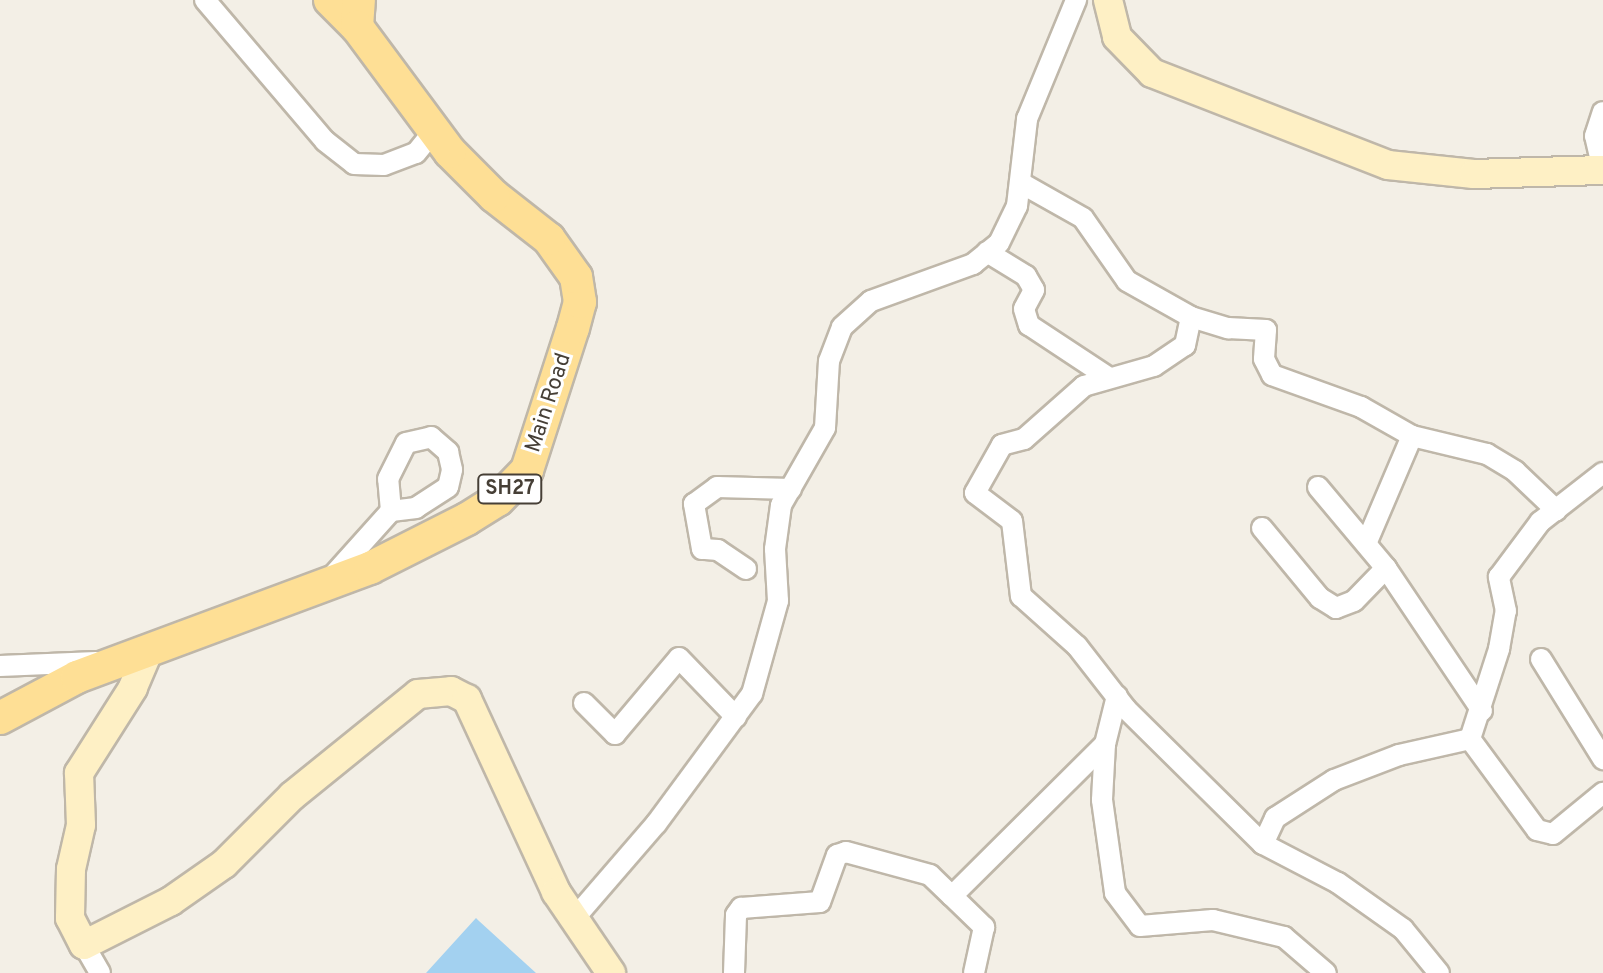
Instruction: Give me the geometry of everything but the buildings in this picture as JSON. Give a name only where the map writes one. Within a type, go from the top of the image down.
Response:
[{"type":"main road","name":"SH27","points":[[330,0],[359,7]]},
{"type":"main road","name":"Main Road","points":[[0,718],[35,696],[323,586],[442,532],[515,484],[536,450],[580,302],[576,277],[564,256],[475,178],[433,132],[359,7]]},
{"type":"street","points":[[205,0],[325,141],[354,164],[384,165],[416,153],[433,132]]},
{"type":"street","points":[[573,920],[656,824],[752,694],[778,601],[775,549],[781,505],[825,428],[829,361],[842,327],[871,301],[973,264],[999,243],[1017,206],[1027,119],[1076,0]]},
{"type":"street","points":[[1108,0],[1117,37],[1152,73],[1388,165],[1474,174],[1603,170],[1595,136],[1603,112]]},
{"type":"street","points":[[1021,183],[1083,218],[1127,281],[1191,317],[1228,328],[1266,330],[1264,359],[1272,375],[1361,407],[1412,436],[1487,454],[1515,471],[1556,510]]},
{"type":"street","points":[[987,252],[1026,276],[1034,290],[1024,309],[1029,325],[1108,377]]},
{"type":"street","points":[[1191,317],[1185,345],[1154,366],[1084,386],[1024,439],[1002,445],[975,493],[1012,521],[1021,596],[1077,646],[1117,696],[1263,844],[1338,883],[1403,929],[1439,973]]},
{"type":"street","points":[[1366,544],[1412,436]]},
{"type":"street","points":[[1470,739],[1482,711],[1506,611],[1499,577],[1540,522],[1603,473]]},
{"type":"street","points":[[746,569],[718,550],[702,549],[694,504],[717,487],[791,489]]},
{"type":"street","points":[[1318,487],[1386,568],[1482,711]]},
{"type":"street","points":[[323,586],[391,511]]},
{"type":"street","points":[[1262,528],[1320,598],[1336,608],[1354,601],[1386,568]]},
{"type":"street","points":[[0,666],[136,656],[133,688],[79,773],[81,825],[71,869],[70,918],[100,973]]},
{"type":"street","points":[[584,703],[615,734],[679,658],[736,717]]},
{"type":"street","points":[[1541,659],[1603,759]]},
{"type":"street","points":[[84,945],[171,901],[224,864],[292,796],[418,694],[451,691],[467,699],[518,819],[573,920],[611,973]]},
{"type":"street","points":[[1117,696],[1105,744],[1102,800],[1115,893],[1140,926],[1213,920],[1284,937],[1326,973]]},
{"type":"street","points":[[1263,844],[1275,818],[1334,780],[1399,755],[1470,739]]},
{"type":"street","points":[[1470,739],[1537,830],[1553,834],[1603,793]]},
{"type":"street","points":[[952,896],[1105,744]]},
{"type":"street","points":[[734,973],[736,915],[741,908],[820,902],[837,855],[846,852],[930,875],[984,927],[974,973]]},
{"type":"water","points":[[476,918],[479,921],[536,973],[426,973]]}]
